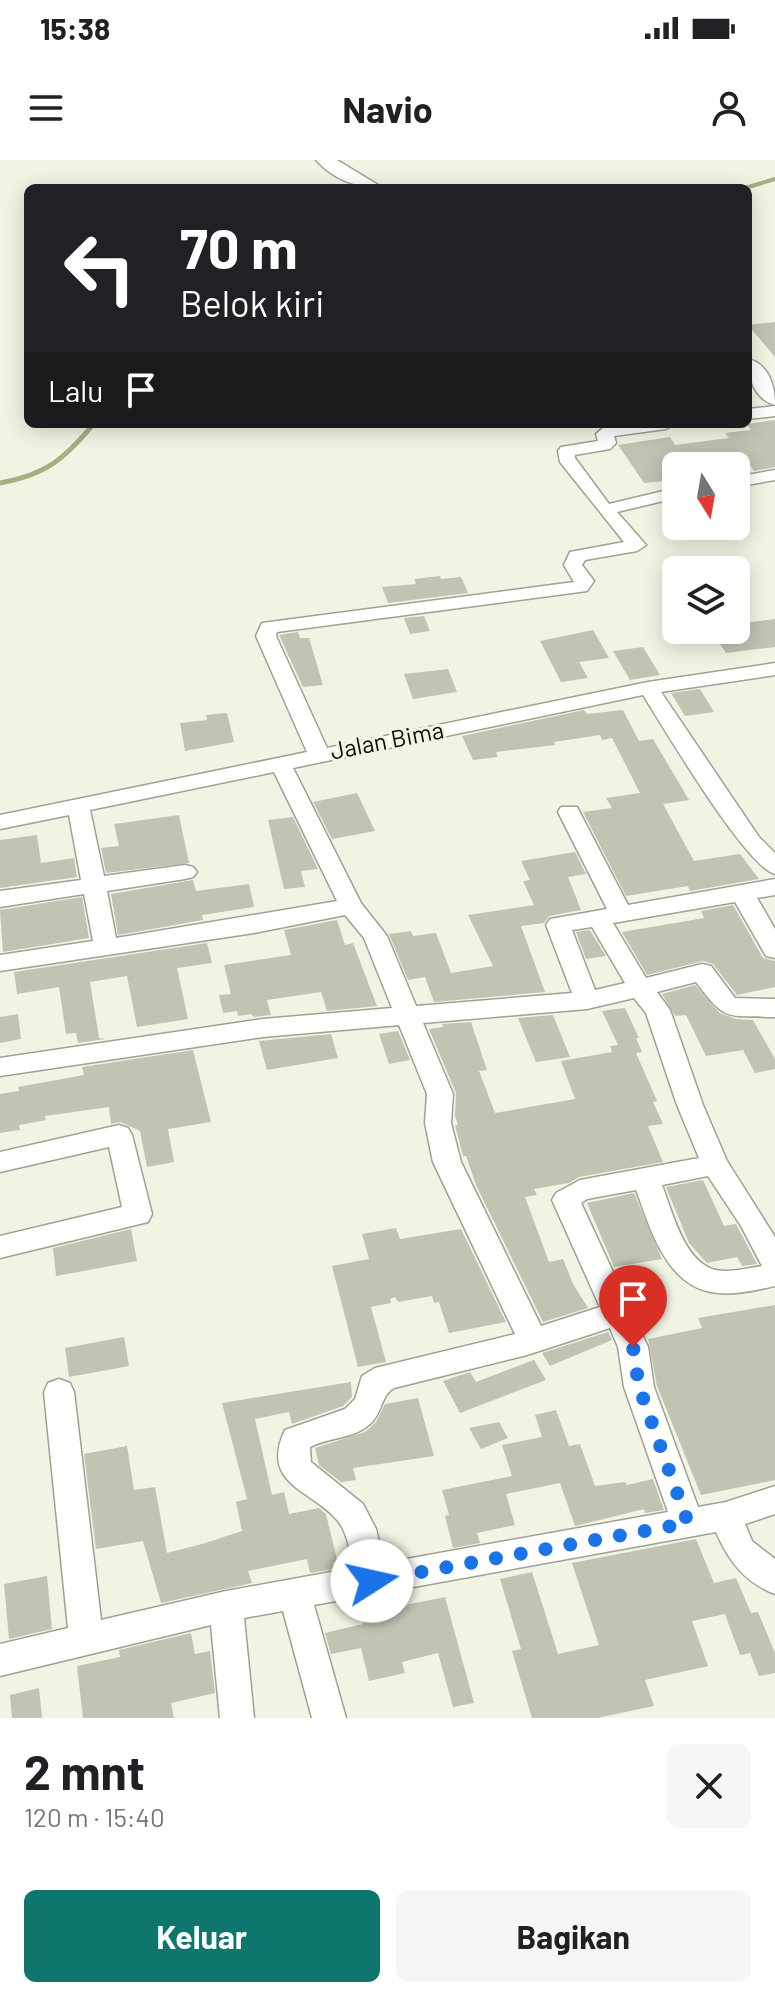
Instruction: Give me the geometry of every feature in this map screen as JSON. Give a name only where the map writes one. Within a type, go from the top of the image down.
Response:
[{"type":"street","points":[[325,160],[366,184]]},
{"type":"street","points":[[753,360],[775,398]]},
{"type":"street","points":[[752,414],[775,411]]},
{"type":"street","points":[[319,755],[266,636],[268,628],[580,587],[584,581],[573,565],[577,556],[637,545],[570,466],[567,451],[604,445],[607,443],[605,435],[609,432],[638,428]]},
{"type":"street","points":[[750,479],[775,475]]},
{"type":"street","points":[[605,510],[662,496]]},
{"type":"street","name":"Jalan Bima","points":[[0,822],[648,688],[774,670]]},
{"type":"street","points":[[648,688],[751,842],[775,867]]},
{"type":"street","points":[[280,763],[351,906],[375,936],[440,1094],[438,1123],[447,1162],[533,1341]]},
{"type":"street","points":[[78,805],[106,948]]},
{"type":"street","points":[[569,812],[640,988],[658,1010],[690,1105],[715,1165],[751,1219],[775,1264]]},
{"type":"street","points":[[0,899],[185,872]]},
{"type":"street","points":[[587,1000],[558,928],[567,921],[775,887]]},
{"type":"street","points":[[742,893],[775,950]]},
{"type":"street","points":[[0,963],[254,925],[351,906]]},
{"type":"street","points":[[0,1067],[263,1028],[407,1018],[587,1000],[702,972],[728,1006],[775,1008]]},
{"type":"street","points":[[0,1162],[119,1135],[138,1214],[0,1247]]},
{"type":"street","points":[[688,1523],[639,1387],[633,1347],[566,1200],[580,1190],[715,1165]]},
{"type":"street","points":[[645,1177],[679,1257],[688,1269],[711,1281],[740,1281],[775,1275]]},
{"type":"street","points":[[372,1581],[351,1511],[301,1475],[294,1447],[296,1439],[360,1418],[371,1402],[373,1385],[386,1377],[533,1341],[619,1313]]},
{"type":"street","points":[[59,1392],[86,1639]]},
{"type":"street","points":[[0,1660],[226,1606],[726,1516],[775,1500]]},
{"type":"street","points":[[726,1516],[740,1551],[775,1579]]},
{"type":"street","points":[[295,1595],[329,1718]]},
{"type":"street","points":[[226,1606],[237,1718]]},
{"type":"building","points":[[775,322],[775,357],[752,330],[752,325]]},
{"type":"building","points":[[775,420],[775,467],[754,471],[750,466],[750,452],[662,452],[662,481],[644,483],[618,445],[670,437],[675,445],[729,438],[725,433],[752,428],[752,423]]},
{"type":"building","points":[[440,576],[441,579],[461,577],[468,593],[388,603],[382,587],[416,584],[414,579]]},
{"type":"building","points":[[424,616],[430,631],[410,634],[404,618]]},
{"type":"building","points":[[775,619],[775,647],[726,653],[720,644],[750,644],[750,622]]},
{"type":"building","points":[[593,630],[609,658],[579,662],[588,678],[561,682],[540,641]]},
{"type":"building","points":[[298,632],[300,638],[309,638],[323,685],[303,687],[279,635]]},
{"type":"building","points":[[643,647],[660,675],[630,680],[613,651]]},
{"type":"building","points":[[448,669],[457,692],[413,699],[404,674]]},
{"type":"building","points":[[700,689],[714,712],[685,716],[671,693]]},
{"type":"building","points":[[584,710],[587,714],[623,710],[639,741],[653,739],[689,800],[663,804],[694,861],[740,854],[759,879],[690,891],[688,886],[626,896],[583,812],[612,808],[606,798],[640,793],[612,738],[602,740],[600,735],[554,742],[555,745],[496,752],[498,757],[473,760],[462,736]]},
{"type":"building","points":[[227,713],[234,742],[185,751],[180,723],[207,720],[206,715]]},
{"type":"building","points":[[357,793],[375,831],[332,839],[313,802]]},
{"type":"building","points":[[179,815],[189,863],[106,873],[101,848],[119,846],[114,824]]},
{"type":"building","points":[[293,817],[318,869],[301,871],[305,887],[284,889],[268,820]]},
{"type":"building","points":[[37,835],[41,863],[74,858],[77,877],[0,888],[0,840]]},
{"type":"building","points":[[575,852],[586,874],[568,877],[581,910],[549,916],[544,923],[521,926],[545,992],[434,1002],[425,977],[408,980],[389,934],[411,931],[413,936],[436,933],[451,973],[493,966],[468,915],[534,905],[523,881],[530,880],[521,861]]},
{"type":"building","points":[[193,880],[196,891],[249,884],[254,907],[202,915],[203,920],[118,935],[111,894]]},
{"type":"building","points":[[82,897],[89,938],[3,952],[0,910]]},
{"type":"building","points":[[733,905],[763,958],[775,961],[775,987],[737,995],[713,964],[703,961],[647,975],[622,932],[704,918],[701,911]]},
{"type":"building","points":[[337,920],[345,945],[353,943],[377,1006],[327,1011],[321,992],[267,1000],[271,1015],[254,1017],[251,1014],[238,1016],[237,1011],[223,1013],[219,995],[231,994],[224,965],[291,955],[284,930]]},
{"type":"building","points":[[590,930],[606,956],[586,959],[576,932]]},
{"type":"building","points":[[207,943],[212,963],[177,968],[188,1019],[137,1027],[127,976],[90,982],[99,1038],[105,1039],[78,1043],[76,1033],[66,1034],[59,987],[17,994],[14,972]]},
{"type":"building","points":[[695,985],[720,1013],[736,1019],[753,1020],[775,1059],[775,1069],[755,1073],[743,1050],[706,1056],[686,1015],[675,1016],[662,994]]},
{"type":"building","points":[[625,1008],[639,1038],[636,1038],[642,1052],[636,1053],[657,1101],[653,1102],[663,1124],[648,1126],[663,1162],[579,1177],[569,1183],[534,1189],[537,1195],[525,1197],[549,1262],[563,1259],[573,1284],[588,1308],[543,1322],[476,1185],[466,1156],[463,1156],[455,1125],[458,1125],[455,1116],[456,1093],[429,1029],[443,1027],[442,1024],[471,1022],[487,1070],[479,1071],[495,1113],[575,1099],[561,1061],[612,1052],[610,1046],[618,1045],[602,1011]]},
{"type":"building","points":[[18,1014],[21,1039],[0,1043],[0,1017]]},
{"type":"building","points":[[553,1015],[570,1057],[536,1062],[518,1018]]},
{"type":"building","points":[[398,1031],[410,1060],[389,1064],[379,1034]]},
{"type":"building","points":[[331,1034],[338,1058],[267,1070],[259,1041]]},
{"type":"building","points":[[193,1050],[211,1122],[168,1129],[174,1162],[147,1167],[140,1131],[120,1122],[111,1124],[109,1107],[45,1116],[46,1120],[19,1125],[20,1130],[0,1133],[0,1094],[19,1091],[18,1087],[84,1075],[82,1067]]},
{"type":"building","points":[[703,1180],[724,1226],[736,1224],[757,1264],[742,1266],[737,1257],[707,1263],[689,1243],[666,1187]]},
{"type":"building","points":[[634,1193],[662,1259],[614,1267],[587,1203]]},
{"type":"building","points":[[396,1228],[400,1239],[461,1229],[506,1322],[449,1333],[439,1302],[434,1303],[432,1296],[398,1302],[395,1297],[390,1299],[391,1303],[371,1307],[386,1362],[358,1367],[332,1266],[369,1259],[362,1234]]},
{"type":"building","points":[[131,1229],[137,1261],[56,1276],[53,1248]]},
{"type":"building","points":[[775,1305],[775,1480],[701,1495],[657,1386],[648,1339],[702,1328],[698,1318]]},
{"type":"building","points":[[608,1332],[612,1340],[550,1366],[542,1353]]},
{"type":"building","points":[[124,1337],[129,1366],[69,1377],[65,1348]]},
{"type":"building","points":[[534,1360],[546,1380],[460,1413],[443,1381],[470,1372],[476,1382]]},
{"type":"building","points":[[351,1382],[352,1397],[343,1406],[292,1424],[289,1412],[255,1419],[272,1495],[284,1492],[289,1514],[319,1508],[326,1514],[339,1568],[310,1573],[307,1559],[248,1571],[252,1583],[161,1603],[143,1541],[96,1549],[84,1454],[127,1446],[134,1490],[155,1487],[167,1553],[202,1544],[242,1531],[236,1502],[247,1499],[222,1403]]},
{"type":"building","points":[[418,1398],[434,1456],[353,1468],[356,1480],[341,1482],[319,1465],[315,1448],[365,1432],[376,1422],[385,1404]]},
{"type":"building","points":[[556,1410],[569,1446],[580,1444],[595,1486],[625,1482],[627,1485],[653,1479],[664,1510],[645,1513],[644,1509],[575,1526],[560,1483],[506,1494],[515,1525],[477,1533],[480,1543],[453,1548],[442,1490],[512,1476],[502,1445],[542,1437],[535,1415]]},
{"type":"building","points":[[499,1422],[508,1438],[481,1449],[469,1428]]},
{"type":"building","points":[[696,1539],[714,1583],[736,1578],[751,1613],[758,1612],[775,1653],[775,1673],[759,1676],[750,1653],[740,1655],[725,1614],[692,1621],[708,1666],[645,1680],[654,1706],[597,1718],[532,1718],[512,1651],[521,1649],[500,1579],[532,1572],[558,1654],[599,1645],[572,1563]]},
{"type":"building","points":[[47,1576],[52,1629],[9,1639],[4,1584]]},
{"type":"building","points":[[445,1597],[474,1703],[453,1707],[438,1653],[402,1662],[405,1673],[369,1681],[361,1648],[331,1654],[325,1633],[363,1624],[361,1614]]},
{"type":"building","points":[[191,1633],[195,1654],[210,1651],[215,1693],[171,1703],[174,1718],[83,1718],[77,1666],[120,1657],[119,1650]]},
{"type":"building","points":[[39,1688],[42,1718],[12,1718],[10,1695]]},
{"type":"waterway","points":[[752,186],[775,179]]},
{"type":"waterway","points":[[0,483],[29,476],[52,464],[90,428]]},
{"type":"route","points":[[372,1581],[688,1523],[639,1387],[633,1347]]}]
